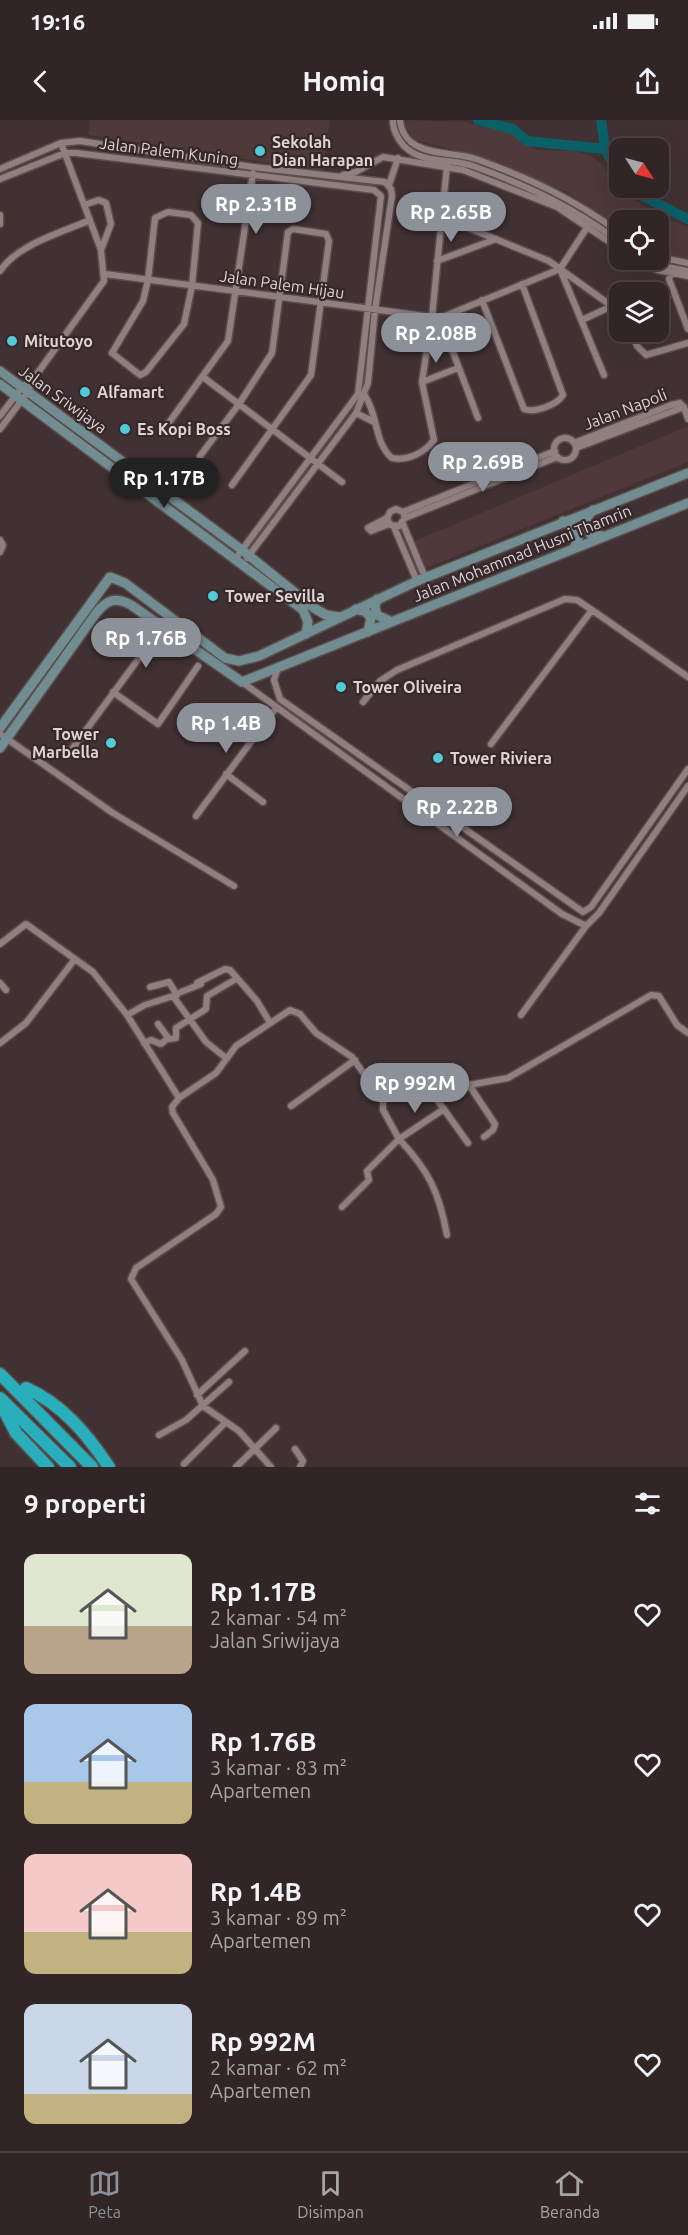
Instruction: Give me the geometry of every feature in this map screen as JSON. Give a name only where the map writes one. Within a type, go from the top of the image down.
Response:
[{"type":"highway","points":[[4,1377],[92,1467]]},
{"type":"highway","points":[[26,1388],[51,1400],[93,1443],[109,1467]]},
{"type":"highway","points":[[0,1400],[16,1433],[48,1467]]},
{"type":"highway","points":[[0,1400],[70,1467]]},
{"type":"street","points":[[393,120],[395,133],[409,150],[429,158],[472,166],[552,198],[576,210],[609,234]]},
{"type":"street","points":[[400,120],[407,137],[421,148],[475,159],[580,204],[609,225]]},
{"type":"street","name":"Jalan Palem Kuning","points":[[0,169],[61,143],[80,141],[253,167],[385,182],[390,187]]},
{"type":"street","points":[[0,416],[33,379],[101,287],[105,274],[101,250],[61,143]]},
{"type":"street","name":"Jalan Palem Kuning","points":[[0,179],[66,153],[374,190],[381,196],[382,202],[371,310]]},
{"type":"street","name":"Jalan Palem Kuning","points":[[338,176],[356,172],[377,158],[398,158],[447,166],[547,202],[609,241]]},
{"type":"street","points":[[245,554],[358,394],[392,196],[390,187],[398,158]]},
{"type":"street","points":[[365,396],[372,406],[374,422],[386,453],[392,458],[410,457],[426,450],[435,436],[422,382],[432,317],[447,166]]},
{"type":"street","points":[[165,429],[228,341],[253,167]]},
{"type":"street","points":[[84,205],[99,200],[105,203],[110,229],[101,250]]},
{"type":"street","points":[[168,212],[191,215],[198,223],[192,286],[184,324],[146,372],[140,375],[113,357],[112,353],[139,311],[148,280],[155,218],[168,212]]},
{"type":"street","points":[[0,215],[0,224]]},
{"type":"street","points":[[442,217],[549,261],[609,304]]},
{"type":"street","points":[[0,271],[6,262],[19,252],[90,220]]},
{"type":"street","points":[[478,418],[440,318],[560,268],[588,226]]},
{"type":"street","points":[[200,456],[239,404],[272,353],[288,232],[293,230],[322,232],[329,241],[311,375],[232,485]]},
{"type":"street","points":[[437,261],[497,239]]},
{"type":"street","points":[[669,259],[688,263]]},
{"type":"street","points":[[545,274],[549,261]]},
{"type":"street","points":[[669,267],[688,270]]},
{"type":"street","points":[[560,268],[604,375]]},
{"type":"street","points":[[661,270],[688,276]]},
{"type":"street","name":"Jalan Palem Hijau","points":[[105,274],[440,318]]},
{"type":"street","points":[[671,274],[669,279],[688,329]]},
{"type":"street","points":[[482,300],[522,406],[532,411],[557,401],[563,396],[522,284]]},
{"type":"street","points":[[582,320],[609,307]]},
{"type":"street","points":[[245,554],[356,413],[365,396],[371,310]]},
{"type":"street","points":[[636,342],[646,356],[688,343]]},
{"type":"street","points":[[422,382],[458,368]]},
{"type":"street","name":"Jalan Sriwijaya","points":[[0,371],[19,397]]},
{"type":"street","points":[[203,377],[342,482]]},
{"type":"street","name":"Jalan Sriwijaya","points":[[0,384],[245,554],[314,608],[326,615],[340,617]]},
{"type":"street","points":[[0,429],[19,397]]},
{"type":"street","name":"Jalan Napoli","points":[[575,446],[671,405],[680,403],[688,419]]},
{"type":"street","points":[[356,413],[374,422]]},
{"type":"street","name":"Jalan Napoli","points":[[556,454],[560,440],[567,439],[575,446]]},
{"type":"street","name":"Jalan Napoli","points":[[390,523],[556,454],[568,460],[573,456],[575,446]]},
{"type":"street","name":"Jalan Mohammad Husni Thamrin","points":[[105,581],[111,577],[120,580],[225,658],[240,661],[259,656],[421,579],[688,473]]},
{"type":"street","name":"Jalan Mohammad Husni Thamrin","points":[[242,682],[688,503]]},
{"type":"street","name":"Jalan Napoli","points":[[390,523],[393,509],[404,518]]},
{"type":"street","points":[[593,510],[587,517],[586,529],[590,534],[604,536]]},
{"type":"street","points":[[404,518],[421,579]]},
{"type":"street","points":[[563,521],[578,530],[578,541],[574,548]]},
{"type":"street","points":[[390,523],[421,579]]},
{"type":"street","points":[[0,540],[3,545],[0,552]]},
{"type":"street","name":"Jalan Sriwijaya","points":[[245,554],[303,610],[308,622],[306,634]]},
{"type":"street","points":[[105,581],[111,600]]},
{"type":"street","points":[[0,728],[105,581]]},
{"type":"street","points":[[0,748],[3,736],[97,612],[111,600],[118,599],[131,605],[242,682],[562,914],[586,926]]},
{"type":"street","points":[[377,599],[375,607],[377,615],[390,621]]},
{"type":"street","points":[[363,702],[380,681],[396,670],[556,601],[574,600],[592,610],[688,676]]},
{"type":"street","points":[[356,609],[366,612],[371,618],[368,632]]},
{"type":"street","points":[[491,744],[592,610]]},
{"type":"street","points":[[67,756],[156,635],[172,634]]},
{"type":"street","points":[[114,692],[158,724],[198,666]]},
{"type":"street","points":[[278,667],[274,680],[280,699],[584,912],[591,907],[688,769]]},
{"type":"street","points":[[196,816],[276,708]]},
{"type":"street","points":[[3,736],[113,813],[234,886]]},
{"type":"street","points":[[226,774],[263,802]]},
{"type":"street","points":[[521,1015],[586,926],[599,913],[688,786]]},
{"type":"street","points":[[429,818],[436,808]]},
{"type":"street","points":[[0,944],[26,924],[101,978],[179,1098]]},
{"type":"street","points":[[0,1043],[26,1023],[75,959]]},
{"type":"street","points":[[127,1015],[145,1005],[201,984],[199,982],[225,969],[231,970],[257,1001],[269,1021]]},
{"type":"street","points":[[158,1024],[168,1038],[171,1040],[177,1037],[176,1028],[207,1008],[207,996],[236,978]]},
{"type":"street","points":[[0,982],[6,990]]},
{"type":"street","points":[[150,987],[169,982],[179,993],[190,1020],[206,1042],[226,1058]]},
{"type":"street","points":[[438,1101],[469,1085],[508,1078],[651,994],[658,996],[677,1025],[688,1033]]},
{"type":"street","points":[[271,1467],[255,1448],[204,1406],[182,1360],[130,1278],[136,1268],[216,1214],[221,1207],[213,1180],[172,1111],[173,1105],[179,1098],[216,1073],[236,1046],[269,1021],[288,1010],[294,1010],[316,1033],[355,1060],[372,1085],[383,1094],[393,1093],[422,1078],[468,1143]]},
{"type":"street","points":[[144,1044],[151,1040],[161,1044],[168,1038]]},
{"type":"street","points":[[291,1106],[355,1060]]},
{"type":"street","points":[[469,1085],[495,1124],[493,1130],[484,1137]]},
{"type":"street","points":[[383,1094],[383,1110],[399,1138],[420,1162],[436,1188],[447,1235]]},
{"type":"street","points":[[342,1207],[369,1181],[368,1171],[374,1162],[399,1138],[444,1109]]},
{"type":"street","points":[[197,1395],[245,1351]]},
{"type":"street","points":[[4,1377],[26,1388]]},
{"type":"street","points":[[159,1435],[171,1430],[204,1406],[230,1382]]},
{"type":"street","points":[[184,1464],[226,1422]]},
{"type":"street","points":[[236,1467],[276,1428]]},
{"type":"street","points":[[295,1449],[303,1461],[300,1467]]},
{"type":"shaded area","name":"Sekolah Dian Harapan","points":[[90,120],[330,120],[323,171],[88,135]]},
{"type":"shaded area","points":[[406,120],[464,122],[511,133],[537,150],[575,151],[591,156],[601,163],[609,174],[609,198],[632,198],[650,210],[609,210],[609,221],[569,193],[479,156],[415,140],[404,125]]},
{"type":"shaded area","points":[[669,220],[688,227],[688,259],[669,255]]},
{"type":"shaded area","points":[[688,426],[688,462],[426,568],[415,541]]},
{"type":"waterway","points":[[478,120],[513,129],[527,141],[605,149]]},
{"type":"waterway","points":[[601,120],[605,149],[609,156]]},
{"type":"waterway","points":[[647,198],[688,219]]},
{"type":"place","name":"Sekolah Dian Harapan","points":[[260,151]]},
{"type":"place","name":"Mitutoyo","points":[[12,341]]},
{"type":"place","name":"Alfamart","points":[[85,392]]},
{"type":"place","name":"Es Kopi Boss","points":[[125,429]]},
{"type":"place","name":"Tower Sevilla","points":[[213,596]]},
{"type":"place","name":"Tower Oliveira","points":[[341,687]]},
{"type":"place","name":"Tower Marbella","points":[[111,743]]},
{"type":"place","name":"Tower Riviera","points":[[438,758]]}]
